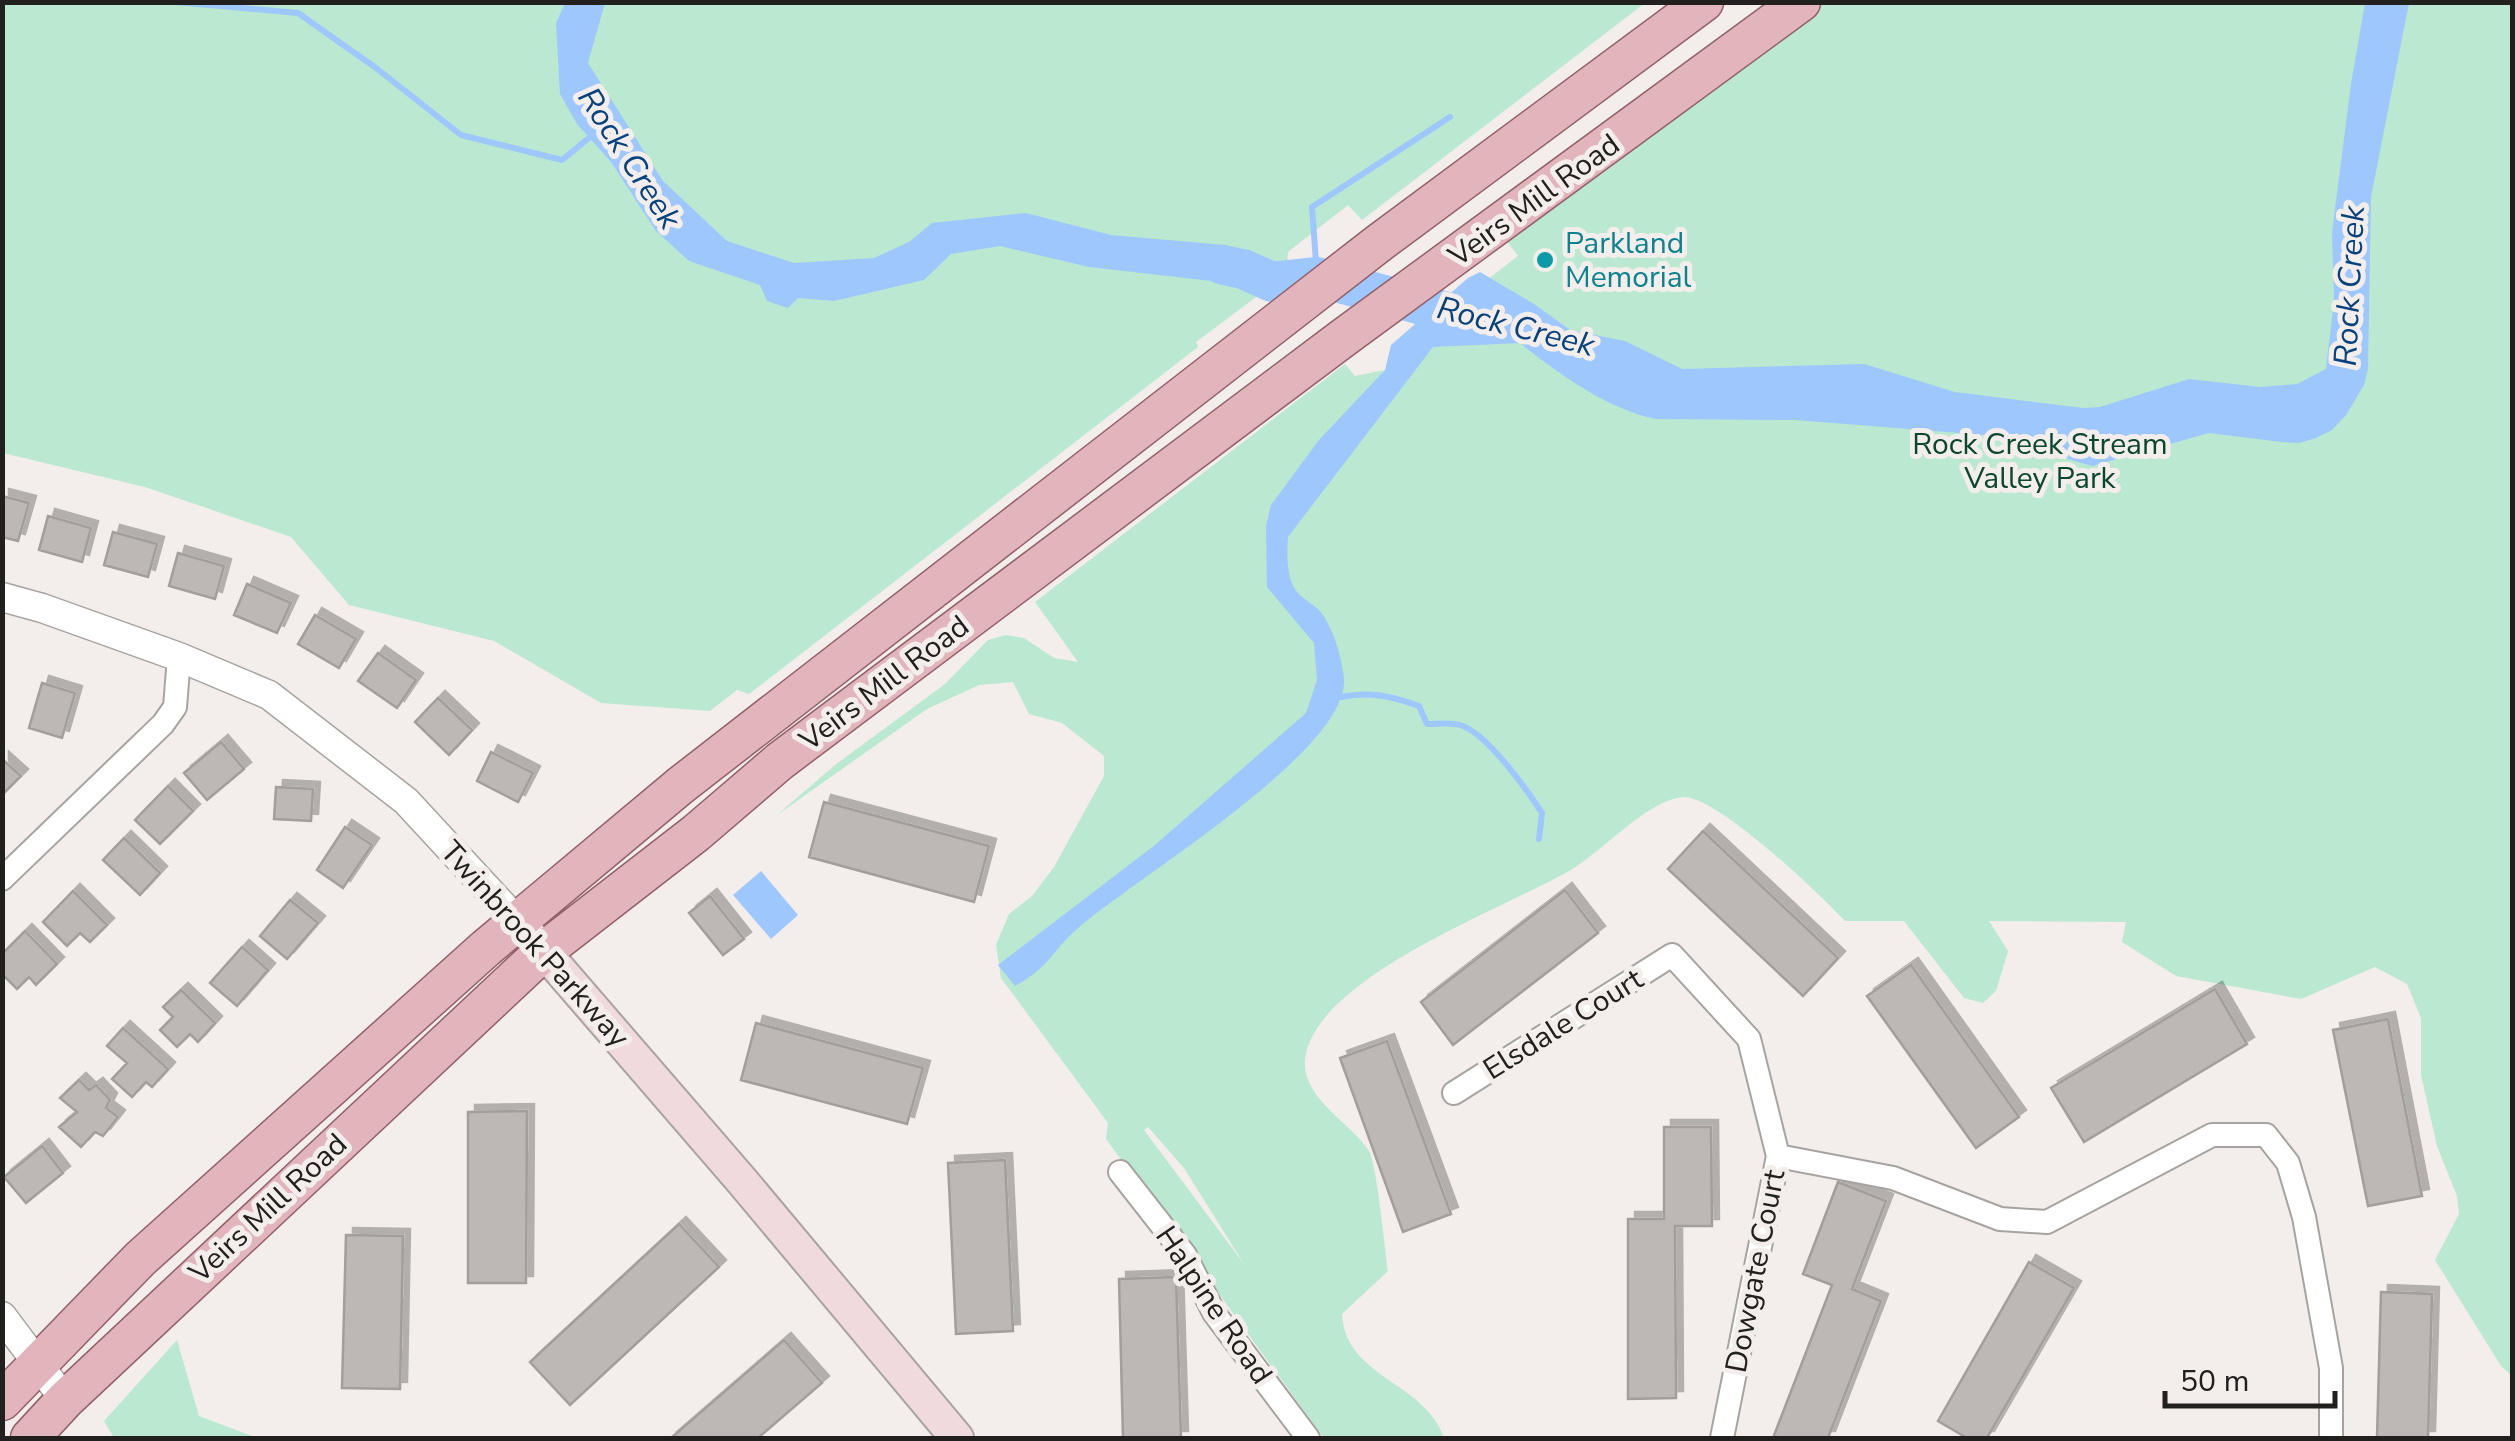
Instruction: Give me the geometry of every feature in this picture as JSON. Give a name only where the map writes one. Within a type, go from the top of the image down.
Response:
[{"type":"main road","name":"Veirs Mill Road","points":[[2,1402],[140,1260],[518,922],[721,753],[1379,243],[1704,2]]},
{"type":"main road","name":"Veirs Mill Road","points":[[30,1438],[65,1400],[544,951],[696,833],[780,761],[1801,2]]},
{"type":"main road","name":"Twinbrook Parkway","points":[[518,922],[881,1344],[957,1438]]},
{"type":"street","name":"Twinbrook Parkway","points":[[2,597],[179,657],[270,695],[406,801],[518,922]]},
{"type":"street","points":[[2,879],[162,724],[175,707],[179,657]]},
{"type":"street","name":"Elsdale Court","points":[[1454,1093],[1672,955]]},
{"type":"street","name":"Dowgate Court","points":[[1672,955],[1749,1039],[1778,1156],[1722,1438]]},
{"type":"street","points":[[1778,1156],[1893,1178],[2000,1219],[2047,1222],[2212,1134],[2266,1135],[2288,1163],[2304,1217],[2331,1368],[2331,1438]]},
{"type":"street","name":"Halpine Road","points":[[1120,1172],[1185,1255],[1214,1313],[1308,1438]]},
{"type":"street","points":[[2,1316],[65,1400]]},
{"type":"green space","points":[[3,3],[1645,3],[1362,220],[1348,205],[1288,252],[1287,265],[1275,262],[1242,288],[1260,294],[1196,342],[1198,347],[749,694],[737,690],[710,711],[601,703],[494,641],[349,605],[291,537],[145,487],[3,453]]},
{"type":"green space","name":"Rock Creek Stream Valley Park","points":[[1818,3],[2512,3],[2512,1376],[2501,1366],[2435,1260],[2459,1214],[2457,1196],[2437,1146],[2421,1075],[2421,1018],[2407,984],[2375,967],[2301,999],[2176,976],[2122,942],[2126,922],[1989,921],[2008,951],[1996,991],[1983,1003],[1964,998],[1904,921],[1845,921],[1742,828],[1719,812],[1683,797],[1654,807],[1569,871],[1462,924],[1380,971],[1346,997],[1320,1024],[1306,1053],[1305,1068],[1317,1095],[1369,1151],[1388,1271],[1342,1314],[1347,1335],[1371,1367],[1421,1404],[1435,1419],[1444,1438],[1324,1438],[1106,1139],[1108,1123],[1001,978],[996,945],[1009,914],[1032,896],[1054,867],[1104,776],[1104,756],[1062,723],[1029,714],[1013,682],[979,685],[927,709],[777,815],[835,765],[945,684],[988,640],[1006,635],[1024,638],[1054,658],[1078,662],[1035,602],[1345,364],[1355,376],[1385,370],[1367,390],[1425,356],[1510,291],[1488,279],[1518,256],[1506,240]],"holes":[[[1148,1127],[1184,1168],[1244,1264],[1144,1130]]]},
{"type":"green space","points":[[177,1340],[199,1416],[257,1438],[114,1438],[104,1421]]},
{"type":"water","points":[[565,3],[605,3],[588,63],[663,181],[727,241],[794,263],[874,258],[909,242],[932,223],[1026,213],[1111,235],[1225,245],[1287,265],[1260,294],[1220,282],[1089,267],[1000,246],[951,254],[924,280],[834,301],[798,298],[788,308],[767,301],[760,285],[689,261],[656,231],[611,162],[577,124],[560,94],[556,23]]},
{"type":"water","points":[[2365,3],[2409,3],[2371,197],[2368,369],[2364,385],[2332,430],[2299,443],[2209,433],[2092,466],[1985,435],[1795,420],[1656,419],[1602,399],[1520,343],[1433,347],[1288,537],[1292,584],[1323,615],[1339,652],[1344,680],[1336,710],[1311,743],[1275,778],[1103,908],[1035,973],[1015,986],[998,965],[1155,845],[1306,713],[1317,680],[1314,643],[1267,587],[1266,526],[1271,505],[1319,440],[1385,370],[1391,345],[1468,278],[1480,272],[1570,330],[1625,341],[1682,369],[1864,364],[1955,392],[2083,408],[2100,407],[2189,379],[2260,387],[2297,384],[2326,369],[2334,301],[2332,232]]},
{"type":"water","points":[[761,871],[798,915],[771,939],[733,895]]},
{"type":"building","points":[[2,496],[29,503],[18,541],[2,537]]},
{"type":"building","points":[[48,516],[91,528],[82,562],[39,550]]},
{"type":"building","points":[[113,532],[157,544],[148,577],[104,565]]},
{"type":"building","points":[[178,553],[224,566],[215,599],[169,586]]},
{"type":"building","points":[[247,584],[291,603],[277,633],[234,615]]},
{"type":"building","points":[[315,615],[356,639],[339,668],[298,644]]},
{"type":"building","points":[[378,653],[416,680],[397,708],[358,681]]},
{"type":"building","points":[[42,683],[75,693],[62,738],[29,728]]},
{"type":"building","points":[[438,698],[472,730],[449,755],[415,722]]},
{"type":"building","points":[[221,742],[244,769],[207,800],[184,773]]},
{"type":"building","points":[[491,752],[533,773],[518,802],[477,781]]},
{"type":"building","points":[[2,759],[21,776],[2,795]]},
{"type":"building","points":[[168,786],[193,811],[160,844],[135,820]]},
{"type":"building","points":[[276,787],[313,789],[311,821],[274,819]]},
{"type":"building","points":[[824,802],[989,846],[974,902],[809,857]]},
{"type":"building","points":[[345,827],[372,845],[343,888],[317,870]]},
{"type":"building","points":[[1703,831],[1838,958],[1803,996],[1668,869]]},
{"type":"building","points":[[124,838],[160,873],[140,895],[103,860]]},
{"type":"building","points":[[1565,890],[1598,933],[1453,1045],[1421,1002]]},
{"type":"building","points":[[73,891],[107,925],[90,942],[80,933],[67,946],[43,922]]},
{"type":"building","points":[[710,896],[744,939],[723,955],[689,913]]},
{"type":"building","points":[[290,900],[318,923],[287,959],[260,936]]},
{"type":"building","points":[[25,931],[57,964],[36,985],[29,977],[17,989],[2,974],[2,954]]},
{"type":"building","points":[[242,947],[268,970],[237,1006],[210,983]]},
{"type":"building","points":[[1911,965],[2019,1117],[1976,1148],[1867,996]]},
{"type":"building","points":[[2215,989],[2247,1044],[2084,1142],[2051,1088]]},
{"type":"building","points":[[181,990],[215,1023],[198,1042],[190,1034],[177,1047],[160,1030],[173,1017],[163,1007]]},
{"type":"building","points":[[2388,1019],[2422,1196],[2368,1206],[2333,1030]]},
{"type":"building","points":[[756,1023],[923,1068],[907,1124],[741,1080]]},
{"type":"building","points":[[123,1028],[168,1069],[152,1087],[146,1082],[132,1097],[112,1079],[127,1063],[107,1046]]},
{"type":"building","points":[[1387,1041],[1451,1214],[1403,1232],[1340,1058]]},
{"type":"building","points":[[79,1080],[89,1090],[96,1085],[110,1100],[106,1108],[118,1117],[103,1136],[95,1132],[81,1147],[59,1127],[77,1112],[60,1098]]},
{"type":"building","points":[[527,1111],[526,1283],[468,1283],[468,1112]]},
{"type":"building","points":[[1664,1127],[1711,1127],[1712,1226],[1675,1226],[1676,1398],[1628,1399],[1628,1219],[1664,1219]]},
{"type":"building","points":[[42,1146],[63,1173],[26,1203],[4,1177]]},
{"type":"building","points":[[1005,1160],[1013,1331],[956,1334],[948,1163]]},
{"type":"building","points":[[1838,1182],[1886,1201],[1852,1289],[1881,1301],[1828,1438],[1773,1438],[1832,1285],[1803,1274]]},
{"type":"building","points":[[679,1224],[719,1267],[570,1405],[530,1362]]},
{"type":"building","points":[[346,1235],[403,1236],[400,1389],[342,1388]]},
{"type":"building","points":[[2029,1262],[2074,1288],[1987,1438],[1967,1438],[1938,1421]]},
{"type":"building","points":[[1176,1277],[1181,1438],[1123,1438],[1119,1279]]},
{"type":"building","points":[[2381,1292],[2432,1294],[2428,1438],[2377,1438]]},
{"type":"building","points":[[784,1340],[822,1383],[758,1438],[671,1438]]},
{"type":"waterway","points":[[175,2],[298,13],[461,135],[562,160],[595,133]]},
{"type":"waterway","points":[[1317,276],[1312,207],[1450,117]]},
{"type":"waterway","name":"Rock Creek","points":[[1223,265],[1272,282],[1317,277],[1485,322]]},
{"type":"waterway","points":[[1341,697],[1371,695],[1399,700],[1419,706],[1427,724],[1456,724],[1471,730],[1505,763],[1542,813],[1539,839]]},
{"type":"place","name":"Parkland Memorial","points":[[1545,260]]}]
